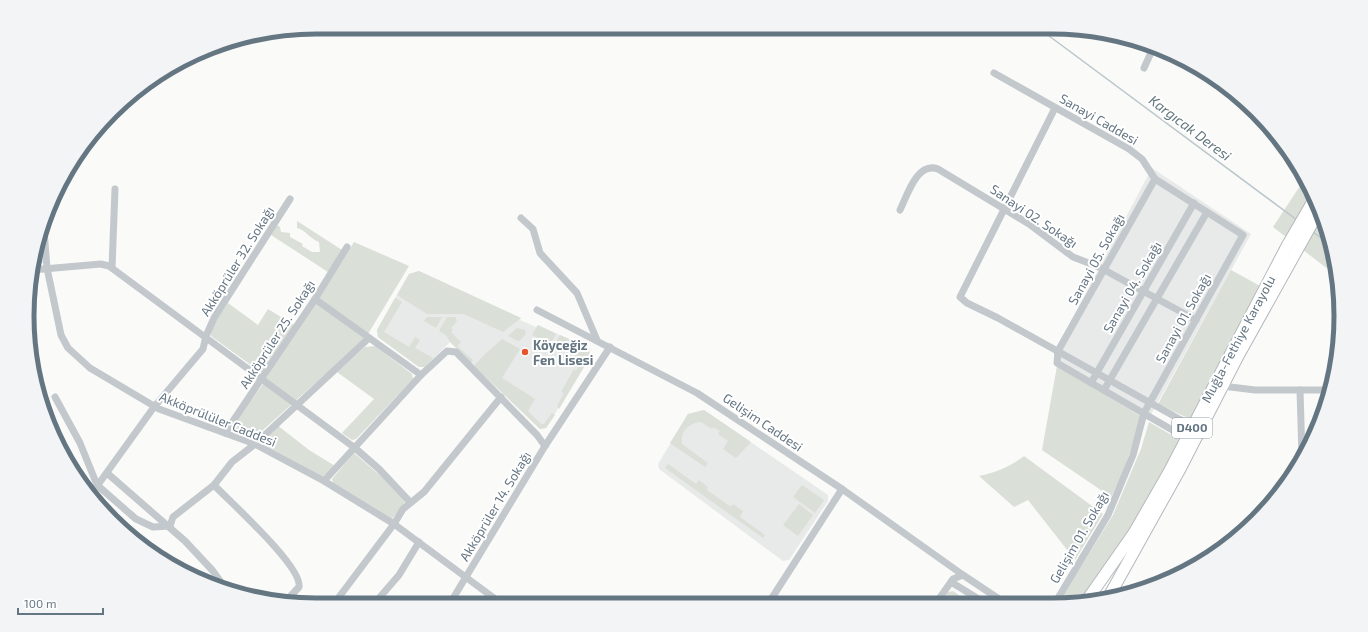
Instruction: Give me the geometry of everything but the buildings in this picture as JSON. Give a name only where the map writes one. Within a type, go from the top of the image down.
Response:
[{"type":"highway","name":"Muğla-Fethiye Karayolu","points":[[1111,592],[1180,469],[1291,250],[1312,205]]},
{"type":"highway","name":"Muğla-Fethiye Karayolu","points":[[1089,596],[1134,533],[1291,250],[1316,215]]},
{"type":"street","points":[[1144,68],[1151,52]]},
{"type":"street","name":"Sanayi Caddesi","points":[[994,73],[1129,149],[1142,159],[1155,179],[1243,234]]},
{"type":"street","points":[[1055,108],[960,297],[967,303],[998,318],[1193,426]]},
{"type":"street","name":"Sanayi 02. Sokağı","points":[[900,210],[920,173],[925,169],[934,167],[1004,208],[1039,231],[1073,257],[1104,270],[1144,290],[1196,320]]},
{"type":"street","name":"Sanayi 05. Sokağı","points":[[1058,351],[1155,179]]},
{"type":"street","points":[[112,268],[115,189]]},
{"type":"street","name":"Akköprüler 32. Sokağı","points":[[94,490],[154,407],[203,349],[206,336],[214,318],[290,199]]},
{"type":"street","name":"Sanayi 04. Sokağı","points":[[1091,383],[1194,203]]},
{"type":"street","points":[[1104,390],[1207,212]]},
{"type":"street","points":[[521,218],[533,229],[540,253],[577,293],[597,340]]},
{"type":"street","name":"Sanayi 01. Sokağı","points":[[1144,413],[1243,234]]},
{"type":"street","name":"Akköprülüler Caddesi","points":[[45,240],[47,268],[61,335],[68,348],[98,375],[154,407],[255,444],[324,481],[394,524],[494,598]]},
{"type":"street","name":"Akköprüler 25. Sokağı","points":[[225,433],[315,299],[347,247]]},
{"type":"street","points":[[38,269],[101,264],[112,268],[151,298],[206,336],[355,448],[379,469],[410,502]]},
{"type":"street","points":[[315,299],[421,375]]},
{"type":"street","name":"Gelişim Caddesi","points":[[537,310],[610,346],[697,393],[842,489],[998,598]]},
{"type":"street","points":[[170,526],[173,517],[214,485],[232,462],[255,444],[369,338]]},
{"type":"street","name":"Akköprüler 14. Sokağı","points":[[453,598],[545,446],[610,346]]},
{"type":"street","points":[[324,481],[444,352],[453,351],[501,397],[537,435],[545,446]]},
{"type":"street","points":[[1058,351],[1057,363],[1186,438]]},
{"type":"street","points":[[1222,386],[1255,390],[1324,390]]},
{"type":"street","points":[[1300,390],[1302,447]]},
{"type":"street","points":[[55,397],[80,443],[98,485],[136,519],[153,527],[170,526]]},
{"type":"street","points":[[338,598],[394,524],[403,509],[410,502],[419,498],[501,397]]},
{"type":"street","name":"Gelişim 01. Sokağı","points":[[1058,598],[1115,503],[1135,450],[1144,413]]},
{"type":"street","points":[[107,472],[170,526],[213,571],[221,581]]},
{"type":"street","points":[[214,485],[279,552],[297,575],[299,587],[290,597]]},
{"type":"street","points":[[772,598],[842,489]]},
{"type":"street","points":[[380,597],[402,572],[419,542]]},
{"type":"street","points":[[940,598],[951,582],[963,575]]},
{"type":"street","points":[[951,582],[977,598]]},
{"type":"shaded area","points":[[1152,168],[1251,234],[1148,420],[1057,366],[1054,362],[1054,353]]},
{"type":"shaded area","points":[[1300,186],[1304,189],[1313,208],[1331,271],[1273,227]]},
{"type":"shaded area","points":[[297,221],[342,250],[328,272],[271,235],[277,225],[280,227],[281,232],[290,233],[290,237],[303,244],[302,246],[312,252],[320,252],[319,242],[297,228]]},
{"type":"shaded area","points":[[354,242],[409,266],[368,334],[318,299]]},
{"type":"shaded area","points":[[42,252],[43,263],[39,263]]},
{"type":"shaded area","points":[[1231,270],[1262,287],[1192,420],[1158,404]]},
{"type":"shaded area","name":"Köyceğiz Fen Lisesi","points":[[419,271],[521,318],[520,320],[536,327],[538,325],[589,348],[590,357],[546,428],[540,429],[450,342],[425,367],[419,367],[378,337],[377,330],[409,274]]},
{"type":"shaded area","points":[[419,271],[521,318],[503,332],[464,314],[427,314],[397,295],[409,274]]},
{"type":"shaded area","points":[[395,298],[402,302],[384,332],[409,347],[415,337],[420,340],[415,348],[433,358],[425,367],[419,367],[378,337],[377,330]]},
{"type":"shaded area","points":[[315,302],[365,339],[295,401],[266,378]]},
{"type":"shaded area","points":[[228,303],[258,325],[268,309],[294,325],[262,373],[211,336],[211,328]]},
{"type":"shaded area","points":[[427,317],[442,317],[436,328],[424,321]]},
{"type":"shaded area","points":[[447,317],[455,317],[457,321],[451,328],[453,330],[451,332],[461,342],[457,346],[473,360],[471,363],[450,342],[446,335],[439,331]]},
{"type":"shaded area","points":[[538,325],[556,334],[550,344],[532,335]]},
{"type":"shaded area","points":[[517,328],[525,330],[526,333],[521,340],[518,341],[508,336]]},
{"type":"shaded area","points":[[560,335],[589,348],[590,357],[559,409],[557,406],[564,393],[561,392],[574,369],[576,371],[582,359],[555,344]]},
{"type":"shaded area","points":[[502,339],[520,349],[502,378],[535,399],[528,411],[541,424],[544,424],[552,413],[555,415],[546,428],[540,429],[474,366]]},
{"type":"shaded area","points":[[375,346],[412,374],[413,379],[356,439],[352,440],[342,433],[374,399],[337,372],[365,347]]},
{"type":"shaded area","points":[[1057,366],[1142,417],[1123,472],[1111,497],[1042,450]]},
{"type":"shaded area","points":[[263,384],[291,405],[253,439],[230,428]]},
{"type":"shaded area","points":[[704,410],[828,495],[828,501],[789,560],[783,561],[659,469],[658,464],[688,414]]},
{"type":"shaded area","points":[[704,410],[751,442],[736,458],[723,449],[728,441],[718,434],[720,431],[713,427],[712,429],[701,422],[692,424],[686,429],[682,436],[682,444],[708,463],[705,467],[670,443],[688,414]]},
{"type":"shaded area","points":[[1149,422],[1180,440],[1127,533],[1084,596],[1061,597],[1113,515],[1141,449]]},
{"type":"shaded area","points":[[277,425],[309,450],[335,466],[324,478],[261,443]]},
{"type":"shaded area","points":[[354,453],[383,478],[405,502],[392,519],[333,483],[332,479]]},
{"type":"shaded area","points":[[1024,456],[1103,514],[1075,560],[1028,500],[1014,507],[979,476],[1003,469]]},
{"type":"shaded area","points":[[668,464],[696,484],[699,480],[708,487],[707,490],[731,507],[733,504],[743,511],[740,517],[765,535],[763,538],[665,468]]},
{"type":"shaded area","points":[[802,485],[824,500],[815,513],[793,497]]},
{"type":"shaded area","points":[[799,504],[813,515],[798,536],[783,525]]},
{"type":"shaded area","points":[[953,591],[963,598],[944,598],[948,592]]},
{"type":"waterway","name":"Kargıcak Deresi","points":[[1046,34],[1297,220]]},
{"type":"waterway","name":"Kargıcak Deresi","points":[[1313,232],[1323,239]]},
{"type":"place","name":"Köyceğiz Fen Lisesi","points":[[525,352]]}]
